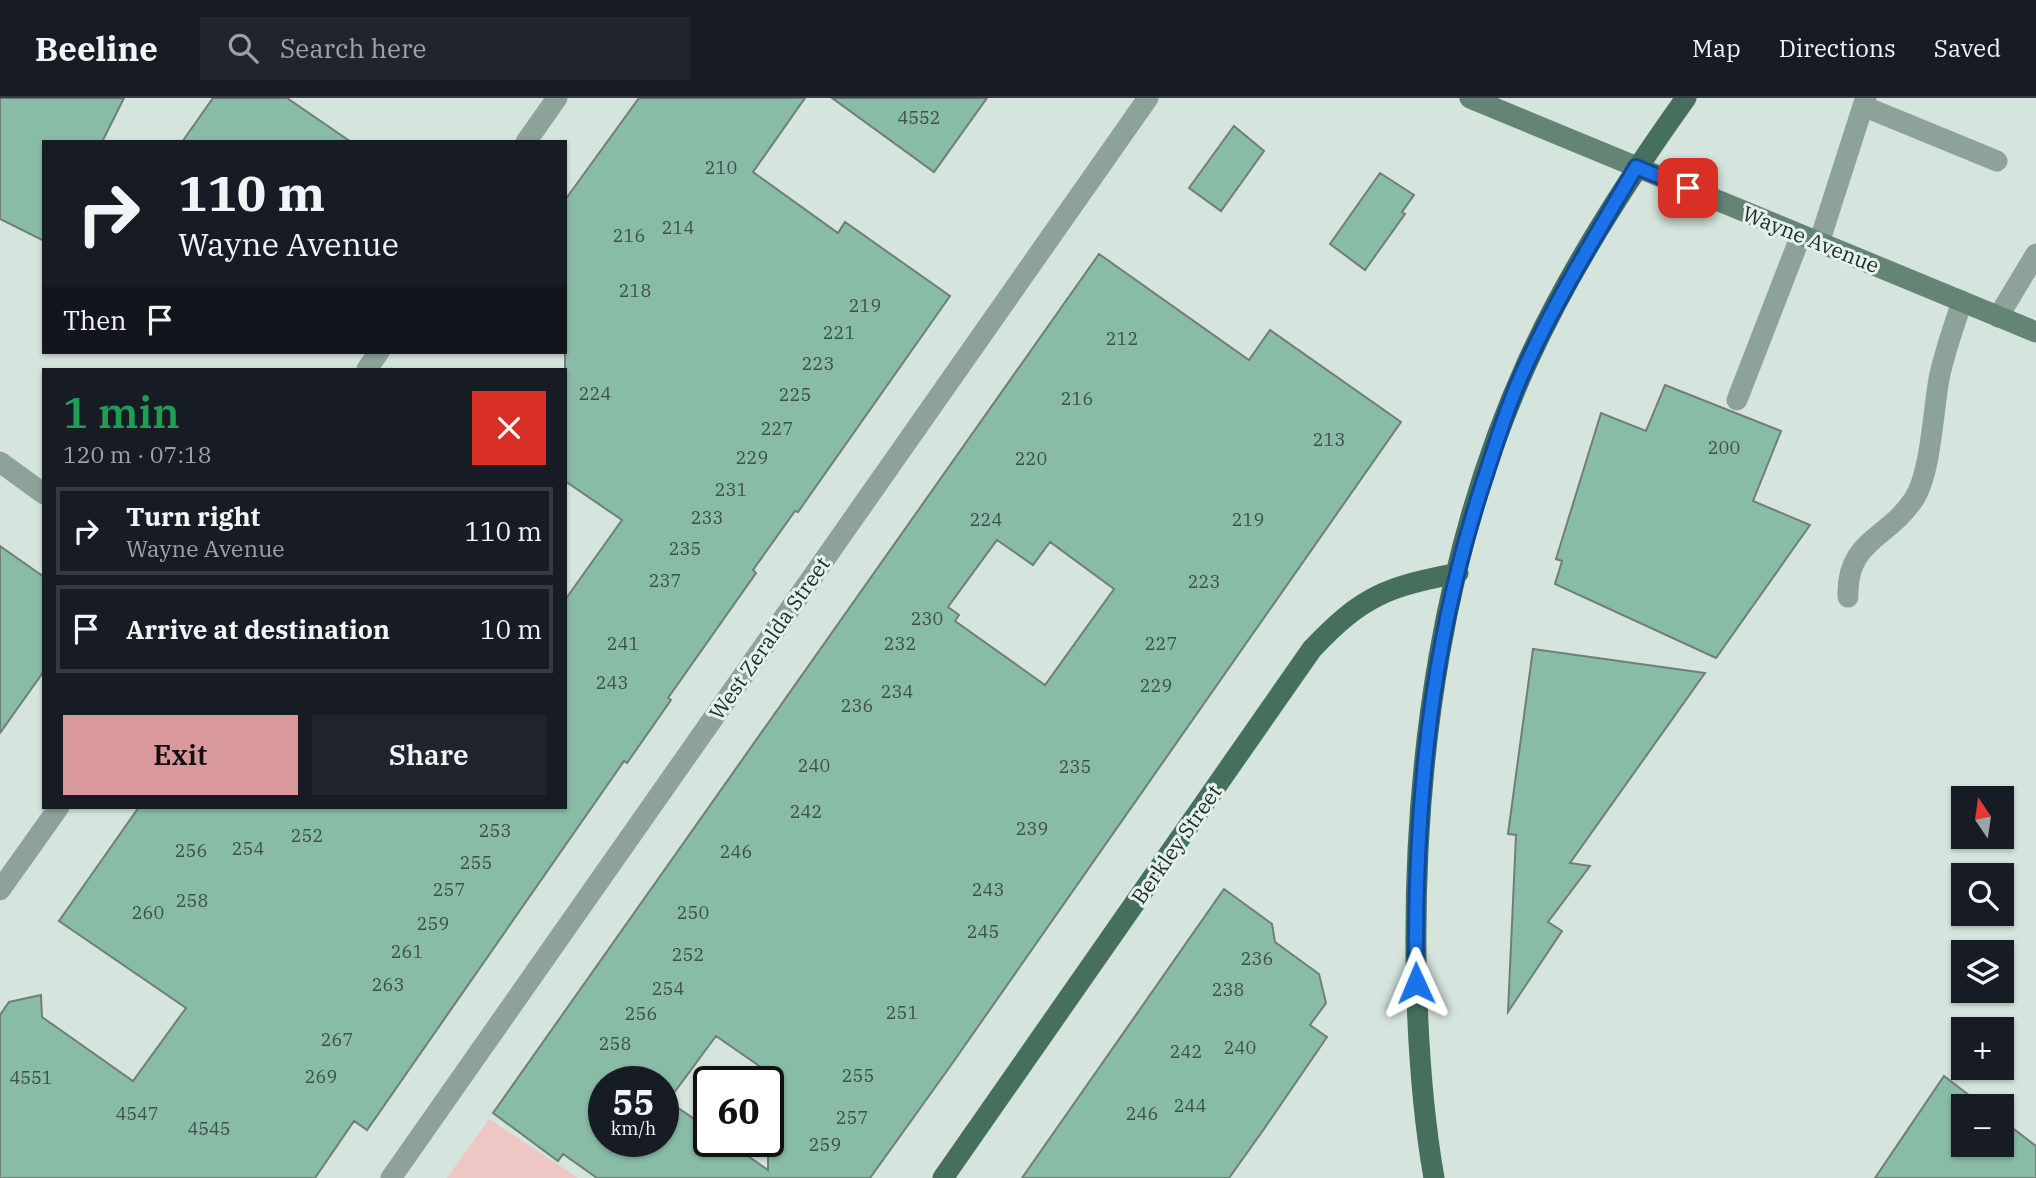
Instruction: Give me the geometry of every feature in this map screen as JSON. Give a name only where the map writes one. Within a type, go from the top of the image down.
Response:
[{"type":"main road","name":"Wayne Avenue","points":[[1470,98],[2036,332]]},
{"type":"main road","points":[[1434,1178],[1424,1110],[1418,1039],[1416,866],[1420,793],[1432,697],[1447,616],[1482,485],[1527,362],[1636,167],[1686,98]]},
{"type":"main road","name":"Berkley Street","points":[[943,1178],[1312,649],[1340,620],[1376,595],[1410,583],[1458,573]]},
{"type":"street","points":[[527,140],[557,98]]},
{"type":"street","name":"West Zeralda Street","points":[[391,1178],[1148,98]]},
{"type":"street","points":[[1737,400],[1810,239],[1864,102],[1997,161]]},
{"type":"street","points":[[1998,317],[2036,254]]},
{"type":"street","points":[[1848,597],[1847,577],[1862,548],[1892,524],[1915,498],[1926,464],[1939,376],[1962,301]]},
{"type":"street","points":[[0,462],[42,493]]},
{"type":"street","points":[[0,890],[58,809]]},
{"type":"shaded area","points":[[489,1119],[578,1178],[447,1178]]},
{"type":"building","points":[[0,98],[124,98],[103,140],[42,140],[42,240],[0,219]]},
{"type":"building","points":[[213,98],[287,98],[348,140],[183,140]]},
{"type":"building","points":[[639,98],[805,98],[753,172],[838,233],[845,222],[950,296],[798,512],[795,511],[753,570],[756,573],[668,698],[671,700],[627,763],[624,761],[367,1130],[354,1121],[315,1178],[0,1178],[0,1015],[9,1002],[41,995],[42,1017],[133,1081],[186,1008],[59,921],[138,809],[567,809],[567,597],[622,520],[567,482],[567,197]]},
{"type":"building","points":[[832,98],[987,98],[934,172]]},
{"type":"building","points":[[1234,126],[1264,151],[1221,211],[1189,188]]},
{"type":"building","points":[[1380,173],[1414,195],[1402,212],[1405,214],[1365,270],[1330,244]]},
{"type":"building","points":[[1099,254],[1249,360],[1270,330],[1401,422],[870,1178],[597,1178],[563,1154],[558,1161],[493,1113]],"holes":[[[997,540],[1033,565],[1050,542],[1114,589],[1045,685],[955,621],[959,615],[948,607]],[[716,1036],[759,1066],[784,1066],[784,1157],[768,1157],[768,1170],[749,1157],[693,1157],[693,1118],[679,1109],[679,1157],[588,1157],[588,1066],[679,1066],[679,1086]]]},
{"type":"building","points":[[1665,385],[1781,431],[1753,501],[1810,525],[1716,658],[1555,584],[1562,561],[1556,559],[1601,413],[1646,431]]},
{"type":"building","points":[[0,546],[42,576],[42,674],[0,733]]},
{"type":"building","points":[[1533,649],[1705,673],[1570,863],[1590,866],[1548,922],[1562,931],[1508,1012],[1516,835],[1508,834]]},
{"type":"building","points":[[1224,889],[1272,924],[1275,942],[1319,974],[1326,1003],[1310,1025],[1327,1037],[1264,1129],[1229,1178],[1022,1178]]},
{"type":"building","points":[[1944,1076],[1967,1094],[1951,1094],[1951,1157],[2014,1157],[2014,1129],[2036,1146],[2036,1178],[1875,1178]]},
{"type":"route","points":[[1416,983],[1416,866],[1420,793],[1432,697],[1466,536],[1503,423],[1527,362],[1636,167],[1688,188]]}]
